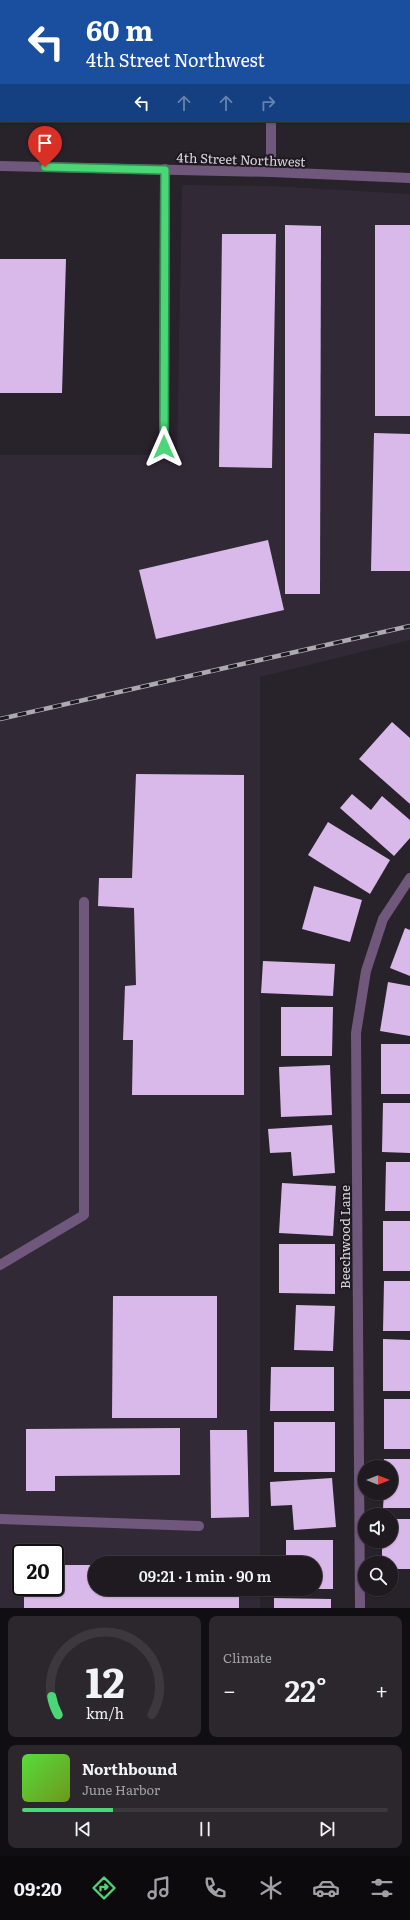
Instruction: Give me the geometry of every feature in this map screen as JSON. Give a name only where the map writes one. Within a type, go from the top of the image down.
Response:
[{"type":"street","points":[[271,122],[272,172]]},
{"type":"street","name":"4th Street Northwest","points":[[0,166],[272,172],[410,178]]},
{"type":"street","points":[[164,447],[165,170]]},
{"type":"street","name":"Beechwood Lane","points":[[360,1608],[356,1033],[366,971],[383,919],[410,878]]},
{"type":"street","points":[[0,1265],[84,1215],[84,902]]},
{"type":"street","points":[[0,1519],[199,1526]]},
{"type":"shaded area","points":[[182,185],[271,186],[410,194],[410,640],[260,677],[260,1556],[88,1556],[88,1596],[260,1596],[260,1608],[0,1608],[0,455],[177,455]]},
{"type":"building","points":[[285,225],[321,226],[320,594],[285,594]]},
{"type":"building","points":[[375,225],[410,225],[410,416],[375,416]]},
{"type":"building","points":[[222,234],[276,234],[272,468],[219,467]]},
{"type":"building","points":[[0,259],[66,259],[62,393],[0,393]]},
{"type":"building","points":[[374,433],[410,434],[410,571],[371,571]]},
{"type":"building","points":[[268,540],[284,610],[156,639],[139,570]]},
{"type":"building","points":[[392,722],[410,738],[410,804],[359,759]]},
{"type":"building","points":[[136,774],[244,775],[244,1095],[132,1095],[133,1040],[123,1040],[125,986],[136,985],[134,908],[98,906],[99,878],[132,878]]},
{"type":"building","points":[[352,794],[371,810],[382,796],[410,820],[410,838],[394,856],[340,808]]},
{"type":"building","points":[[328,822],[390,860],[370,894],[308,855]]},
{"type":"building","points":[[314,886],[362,900],[350,942],[302,929]]},
{"type":"building","points":[[405,928],[410,930],[410,976],[390,968]]},
{"type":"building","points":[[263,961],[335,964],[333,996],[261,993]]},
{"type":"building","points":[[388,982],[410,986],[410,1036],[380,1031]]},
{"type":"building","points":[[281,1007],[333,1007],[332,1056],[281,1056]]},
{"type":"building","points":[[381,1044],[410,1044],[410,1094],[381,1094]]},
{"type":"building","points":[[330,1065],[332,1115],[281,1117],[279,1067]]},
{"type":"building","points":[[383,1103],[410,1103],[410,1153],[382,1152]]},
{"type":"building","points":[[332,1125],[335,1173],[293,1176],[291,1152],[270,1153],[268,1129]]},
{"type":"building","points":[[386,1162],[410,1162],[410,1211],[385,1211]]},
{"type":"building","points":[[282,1183],[336,1186],[333,1236],[279,1233]]},
{"type":"building","points":[[383,1221],[410,1221],[410,1271],[383,1271]]},
{"type":"building","points":[[279,1244],[335,1244],[335,1294],[279,1293]]},
{"type":"building","points":[[384,1281],[410,1281],[410,1331],[383,1331]]},
{"type":"building","points":[[113,1296],[217,1296],[217,1418],[112,1418]]},
{"type":"building","points":[[296,1305],[335,1306],[333,1351],[294,1350]]},
{"type":"building","points":[[383,1339],[410,1340],[410,1391],[383,1391]]},
{"type":"building","points":[[271,1367],[334,1367],[334,1411],[270,1411]]},
{"type":"building","points":[[384,1399],[410,1399],[410,1449],[384,1449]]},
{"type":"building","points":[[274,1422],[335,1422],[335,1472],[274,1472]]},
{"type":"building","points":[[180,1428],[180,1475],[55,1476],[55,1491],[26,1491],[26,1429]]},
{"type":"building","points":[[210,1430],[247,1430],[249,1517],[211,1518]]},
{"type":"building","points":[[410,1459],[410,1508],[383,1508],[384,1500],[398,1500],[398,1460],[384,1460]]},
{"type":"building","points":[[332,1478],[336,1527],[294,1530],[292,1505],[271,1506],[270,1482]]},
{"type":"building","points":[[398,1519],[410,1519],[410,1569],[398,1569],[398,1556],[382,1556],[382,1548],[398,1548]]},
{"type":"building","points":[[286,1540],[333,1540],[333,1589],[322,1589],[322,1556],[286,1556]]},
{"type":"building","points":[[64,1565],[88,1565],[88,1596],[239,1596],[239,1608],[24,1608],[24,1596],[64,1596]]},
{"type":"building","points":[[274,1598],[331,1599],[331,1608],[274,1608]]},
{"type":"railway","points":[[0,719],[410,626]]},
{"type":"route","points":[[45,167],[165,170],[164,447]]}]
